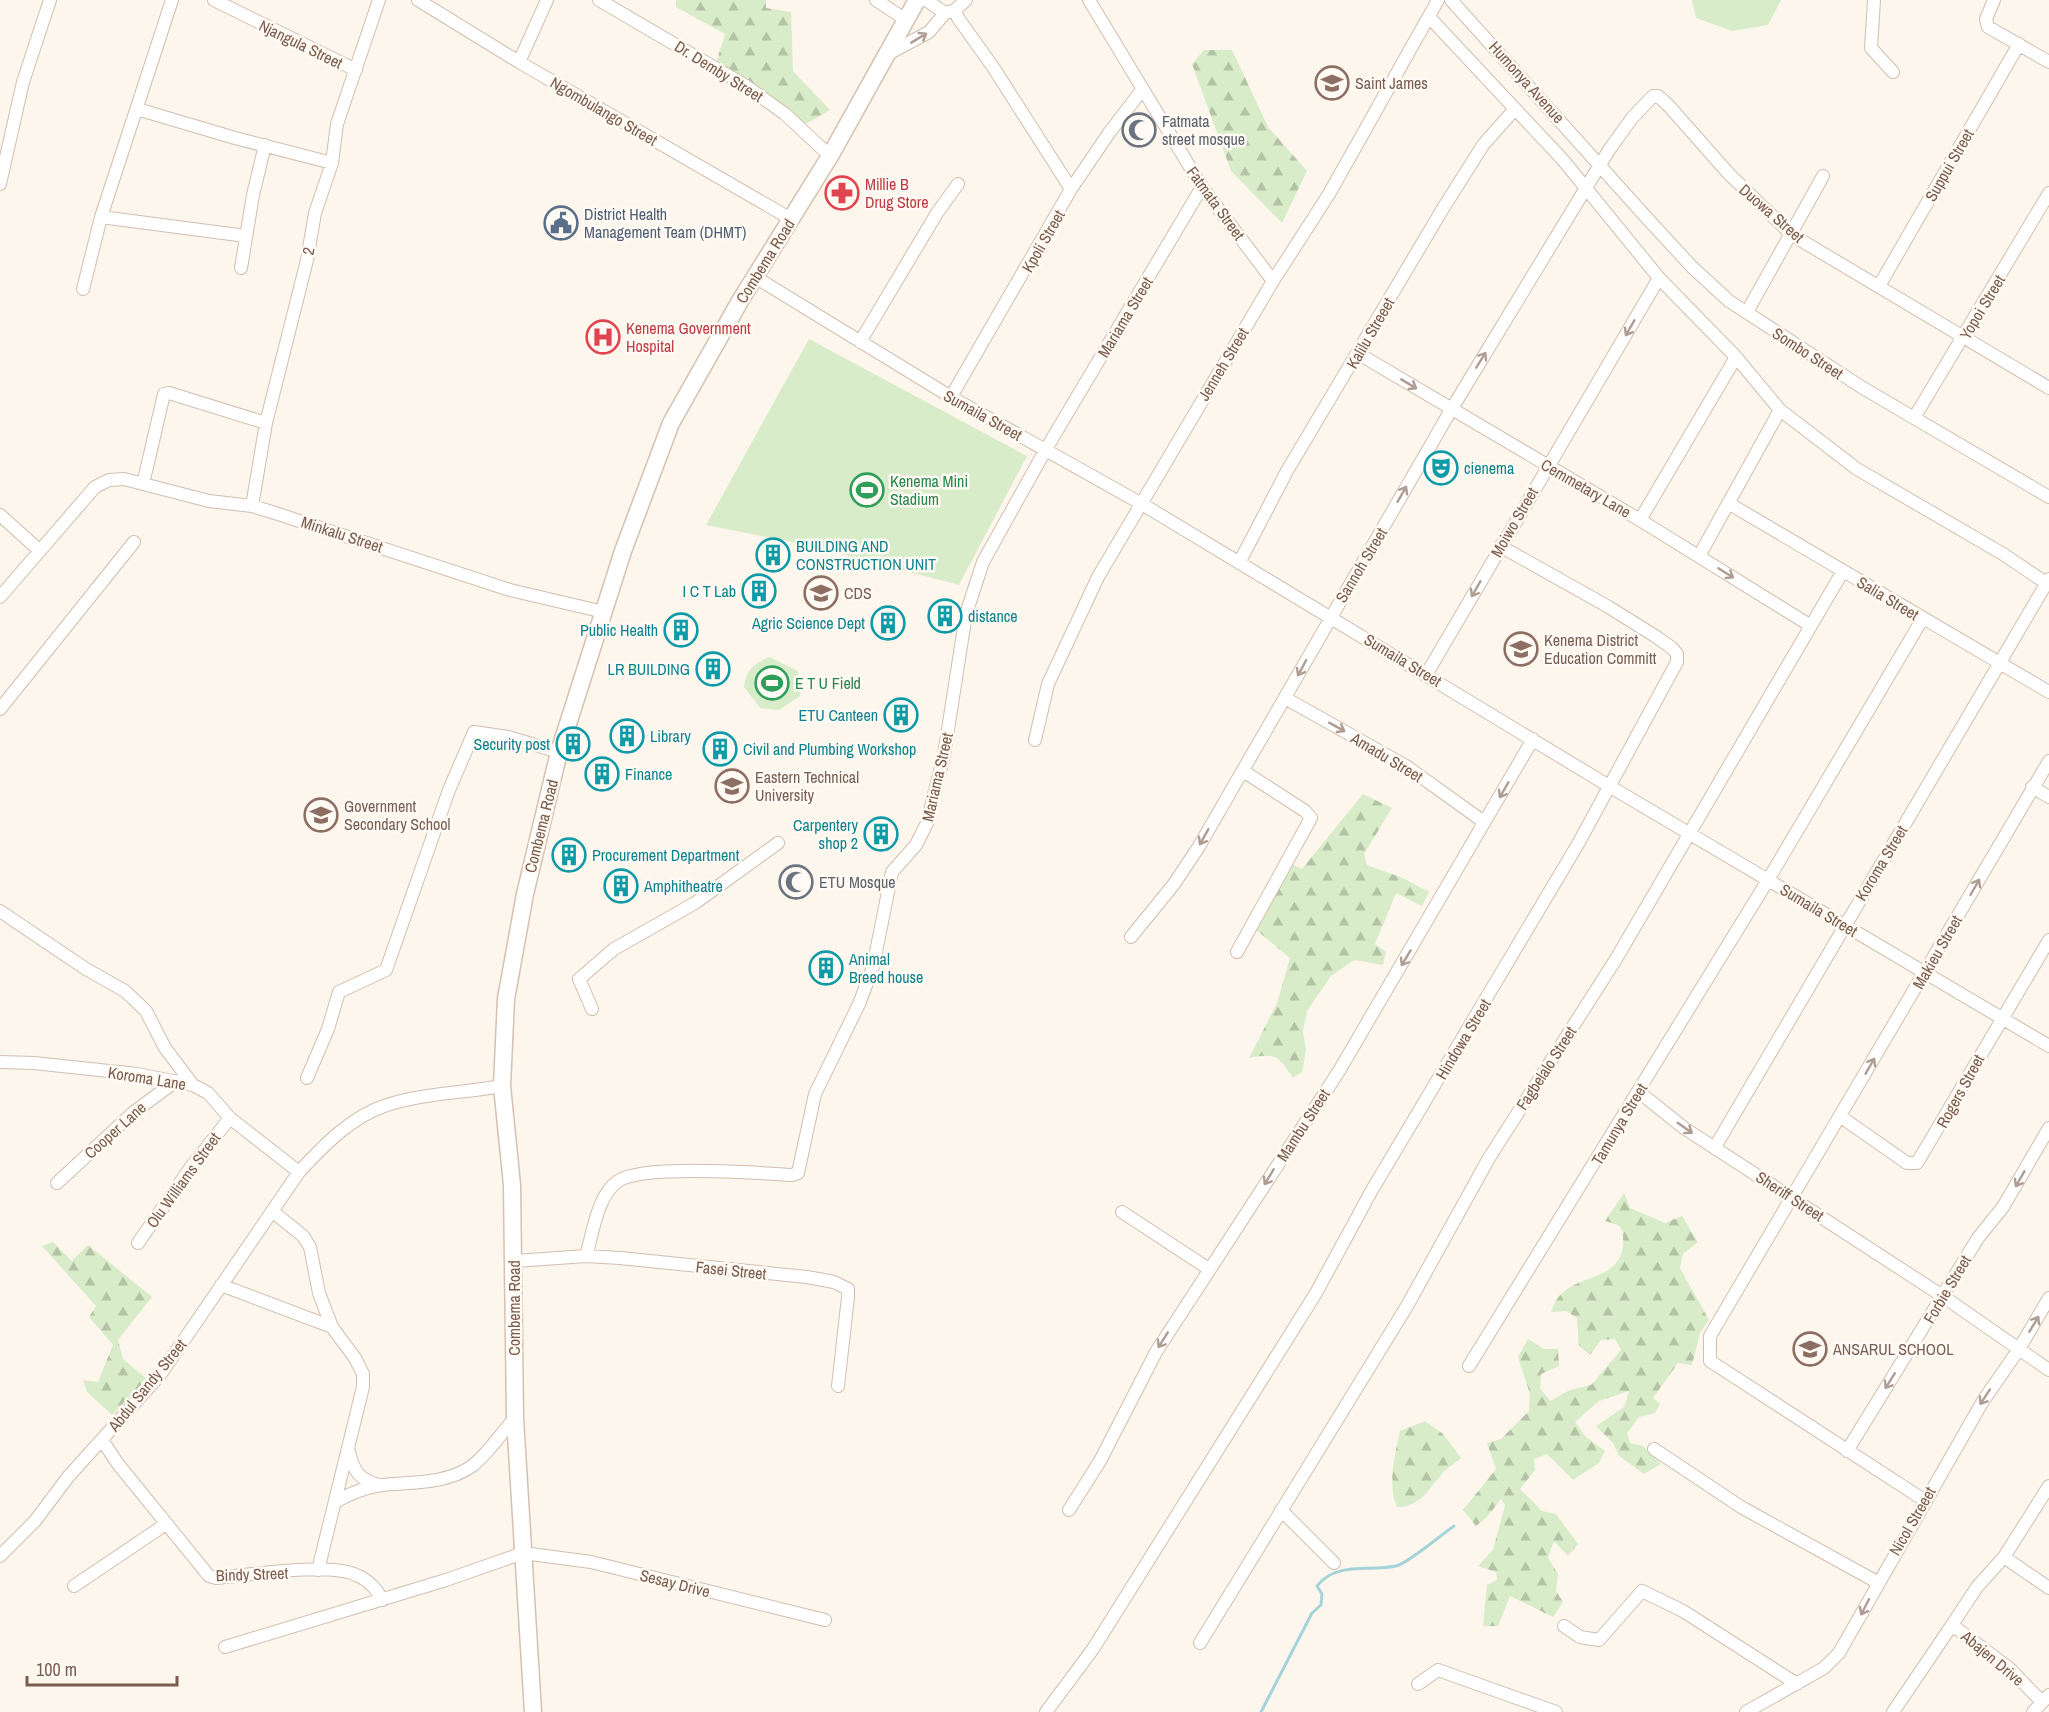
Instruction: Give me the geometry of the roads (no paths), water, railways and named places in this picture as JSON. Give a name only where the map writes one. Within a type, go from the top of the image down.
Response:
[{"type":"street","points":[[0,184],[23,82],[51,0]]},
{"type":"street","points":[[83,290],[101,217],[172,0]]},
{"type":"street","name":"Njangula Street","points":[[214,0],[356,70]]},
{"type":"street","name":"2","points":[[252,506],[266,423],[307,260],[315,213],[332,163],[337,124],[379,0]]},
{"type":"street","name":"Ngombulango Street","points":[[418,0],[519,62],[791,219]]},
{"type":"street","points":[[519,62],[547,0]]},
{"type":"street","name":"Dr. Demby Street","points":[[598,0],[746,86],[785,114],[830,156]]},
{"type":"street","points":[[876,0],[906,20]]},
{"type":"street","name":"Combema Road","points":[[533,1712],[515,1418],[514,1261],[509,1131],[502,1086],[504,1018],[525,894],[559,752],[648,478],[671,423],[686,392],[830,156],[916,0]]},
{"type":"street","points":[[926,0],[958,18],[993,67],[1071,189]]},
{"type":"street","points":[[888,54],[929,32],[966,0]]},
{"type":"street","name":"Fatmata Street","points":[[1089,0],[1202,187],[1273,281]]},
{"type":"street","name":"Jenneh Street","points":[[1035,740],[1048,684],[1067,638],[1098,577],[1273,281],[1329,194],[1430,18],[1438,0]]},
{"type":"street","name":"Humonya Avenue","points":[[1451,0],[1601,166]]},
{"type":"street","points":[[1874,0],[1871,48],[1893,72]]},
{"type":"street","points":[[1994,0],[1986,19],[1988,27],[2049,62]]},
{"type":"street","points":[[1430,18],[1588,189],[1659,278],[1736,357],[1780,410],[1857,469],[2048,582]]},
{"type":"street","name":"Suppui Street","points":[[1880,286],[2019,44]]},
{"type":"street","name":"Kpoli Street","points":[[951,397],[1071,189],[1142,90]]},
{"type":"street","name":"Duowa Street","points":[[1601,166],[1621,132],[1656,95],[1679,116],[1729,174],[1792,235],[2049,388]]},
{"type":"street","points":[[137,109],[189,126],[332,163]]},
{"type":"street","name":"Kalilu Streeet","points":[[1239,563],[1287,471],[1359,354],[1457,186],[1483,145],[1514,110]]},
{"type":"street","points":[[241,268],[265,144]]},
{"type":"street","name":"Sannoh Street","points":[[1131,937],[1174,884],[1243,771],[1451,410],[1601,166]]},
{"type":"street","name":"Sombo Street","points":[[1601,166],[1692,267],[1729,301],[1791,343],[2049,497]]},
{"type":"street","points":[[1747,312],[1823,176]]},
{"type":"street","points":[[860,342],[937,213],[958,184]]},
{"type":"street","name":"Mariama Street","points":[[586,1256],[603,1199],[617,1182],[632,1174],[702,1172],[792,1175],[798,1173],[815,1094],[859,1004],[873,967],[892,872],[916,845],[927,823],[944,755],[966,614],[974,586],[996,536],[1202,187]]},
{"type":"street","name":"Yopoi Street","points":[[1914,418],[2049,194]]},
{"type":"street","points":[[101,217],[246,236]]},
{"type":"street","name":"Sumaila Street","points":[[755,277],[951,397],[1142,504],[1689,834],[2049,1046]]},
{"type":"street","name":"Moiwo Street","points":[[1426,675],[1547,465],[1659,278]]},
{"type":"street","name":"Cemmetary Lane","points":[[1359,354],[1640,520],[1811,626]]},
{"type":"street","points":[[1640,520],[1736,357]]},
{"type":"street","points":[[143,484],[164,394],[169,393],[266,423]]},
{"type":"street","points":[[1699,556],[1780,410]]},
{"type":"street","name":"Minkalu Street","points":[[0,597],[95,487],[109,480],[124,479],[209,501],[252,506],[510,590],[604,612]]},
{"type":"street","name":"Salia Street","points":[[1728,503],[1999,665],[2049,692]]},
{"type":"street","points":[[0,515],[40,551]]},
{"type":"street","points":[[0,709],[134,542]]},
{"type":"street","name":"Hindowa Street","points":[[1046,1712],[1093,1648],[1316,1293],[1363,1206],[1484,1006],[1673,671],[1677,654],[1672,648],[1607,606],[1500,546]]},
{"type":"street","name":"Fagbelalo Street","points":[[1200,1643],[1407,1306],[1494,1150],[1616,958],[1843,571]]},
{"type":"street","name":"Koroma Street","points":[[1714,1147],[2048,582]]},
{"type":"street","name":"Tamunya Street","points":[[1469,1366],[1768,880],[1923,618]]},
{"type":"street","name":"Amadu Street","points":[[1285,698],[1406,766],[1484,822]]},
{"type":"street","points":[[307,1078],[328,1029],[339,992],[386,970],[448,790],[474,732],[508,737],[559,752]]},
{"type":"street","name":"Mambu Street","points":[[1070,1510],[1100,1461],[1156,1352],[1340,1071],[1533,739]]},
{"type":"street","name":"Makieu Street","points":[[1924,1500],[1710,1361],[1708,1354],[1710,1336],[1790,1196],[1841,1117],[2049,761]]},
{"type":"street","points":[[1237,952],[1311,818],[1305,811],[1243,771]]},
{"type":"street","points":[[2032,787],[2049,797]]},
{"type":"street","points":[[592,1009],[579,979],[614,949],[695,903],[778,843]]},
{"type":"street","points":[[0,911],[86,969],[125,991],[146,1011],[169,1054],[193,1085]]},
{"type":"street","name":"Rogers Street","points":[[1841,1117],[1908,1163],[1917,1163],[1957,1099],[2049,940]]},
{"type":"street","name":"Koroma Lane","points":[[0,1062],[34,1063],[132,1074],[193,1085],[208,1093],[230,1118],[299,1172]]},
{"type":"street","name":"Cooper Lane","points":[[57,1183],[134,1112],[176,1081]]},
{"type":"street","name":"Abdul Sandy Street","points":[[1,1553],[35,1521],[68,1477],[160,1375],[299,1172],[340,1131],[386,1105],[419,1097],[502,1086]]},
{"type":"street","name":"Sheriff Street","points":[[1639,1092],[1684,1128],[1944,1297],[2049,1370]]},
{"type":"street","name":"Olu Williams Street","points":[[138,1243],[191,1167],[230,1118]]},
{"type":"street","name":"Forbie Street","points":[[1846,1450],[1944,1297],[1978,1238],[2003,1208],[2049,1128]]},
{"type":"street","points":[[272,1211],[303,1236],[310,1247],[319,1293],[332,1326],[355,1358],[363,1374],[363,1387],[318,1570]]},
{"type":"street","points":[[1122,1212],[1209,1269]]},
{"type":"street","name":"Fasei Street","points":[[514,1261],[586,1256],[807,1277],[842,1284],[848,1289],[848,1297],[838,1386]]},
{"type":"street","points":[[220,1285],[332,1326]]},
{"type":"street","name":"Nicol Streeet","points":[[1746,1712],[1824,1668],[1839,1653],[1924,1500],[1983,1401],[2019,1349],[2049,1298]]},
{"type":"street","points":[[348,1450],[352,1466],[358,1476],[369,1483],[404,1484],[456,1474],[472,1466],[515,1418]]},
{"type":"street","name":"Bindy Street","points":[[102,1440],[166,1524],[212,1578],[318,1570],[349,1572],[358,1575],[375,1588],[383,1600]]},
{"type":"street","points":[[1654,1449],[1742,1506],[1877,1582]]},
{"type":"street","points":[[335,1502],[349,1494],[380,1485]]},
{"type":"street","name":"Abajen Drive","points":[[2046,1698],[1952,1625],[1977,1587],[2004,1557],[2049,1486]]},
{"type":"street","points":[[1281,1510],[1334,1563]]},
{"type":"street","points":[[74,1586],[166,1524]]},
{"type":"street","points":[[225,1647],[383,1600],[522,1553]]},
{"type":"street","name":"Sesay Drive","points":[[522,1553],[591,1562],[825,1620]]},
{"type":"street","points":[[2004,1557],[2049,1588]]},
{"type":"street","points":[[1564,1626],[1580,1637],[1599,1640],[1642,1591],[1683,1611],[1797,1684]]},
{"type":"street","points":[[1893,1712],[1952,1625]]},
{"type":"street","points":[[1418,1684],[1441,1669],[1473,1684],[1556,1712]]},
{"type":"street","points":[[2033,1712],[2046,1698]]},
{"type":"waterway","points":[[1261,1712],[1312,1613],[1321,1605],[1322,1594],[1317,1586],[1325,1578],[1343,1570],[1385,1568],[1401,1564],[1454,1526]]},
{"type":"place","name":"Saint James","points":[[1332,83]]},
{"type":"place","name":"Fatmata street mosque","points":[[1139,130]]},
{"type":"place","name":"Millie B Drug Store","points":[[842,193]]},
{"type":"place","name":"District Health Management Team (DHMT)","points":[[561,223]]},
{"type":"place","name":"Kenema Government Hospital","points":[[603,337]]},
{"type":"place","name":"cienema","points":[[1441,468]]},
{"type":"place","name":"Kenema Mini Stadium","points":[[867,490]]},
{"type":"place","name":"BUILDING AND CONSTRUCTION UNIT","points":[[773,555]]},
{"type":"place","name":"I C T Lab","points":[[759,591]]},
{"type":"place","name":"CDS","points":[[821,593]]},
{"type":"place","name":"distance","points":[[945,616]]},
{"type":"place","name":"Agric Science Dept","points":[[888,623]]},
{"type":"place","name":"Public Health","points":[[681,630]]},
{"type":"place","name":"Kenema District Education Committ","points":[[1521,649]]},
{"type":"place","name":"LR BUILDING","points":[[713,669]]},
{"type":"place","name":"E T U Field","points":[[772,683]]},
{"type":"place","name":"ETU Canteen","points":[[901,715]]},
{"type":"place","name":"Library","points":[[627,736]]},
{"type":"place","name":"Security post","points":[[573,744]]},
{"type":"place","name":"Civil and Plumbing Workshop","points":[[720,749]]},
{"type":"place","name":"Finance","points":[[602,774]]},
{"type":"place","name":"Eastern Technical University","points":[[732,786]]},
{"type":"place","name":"Government Secondary School","points":[[321,815]]},
{"type":"place","name":"Carpentery shop 2","points":[[881,834]]},
{"type":"place","name":"Procurement Department","points":[[569,855]]},
{"type":"place","name":"ETU Mosque","points":[[796,882]]},
{"type":"place","name":"Amphitheatre","points":[[621,886]]},
{"type":"place","name":"Animal Breed house","points":[[826,968]]},
{"type":"place","name":"ANSARUL SCHOOL","points":[[1810,1349]]}]
